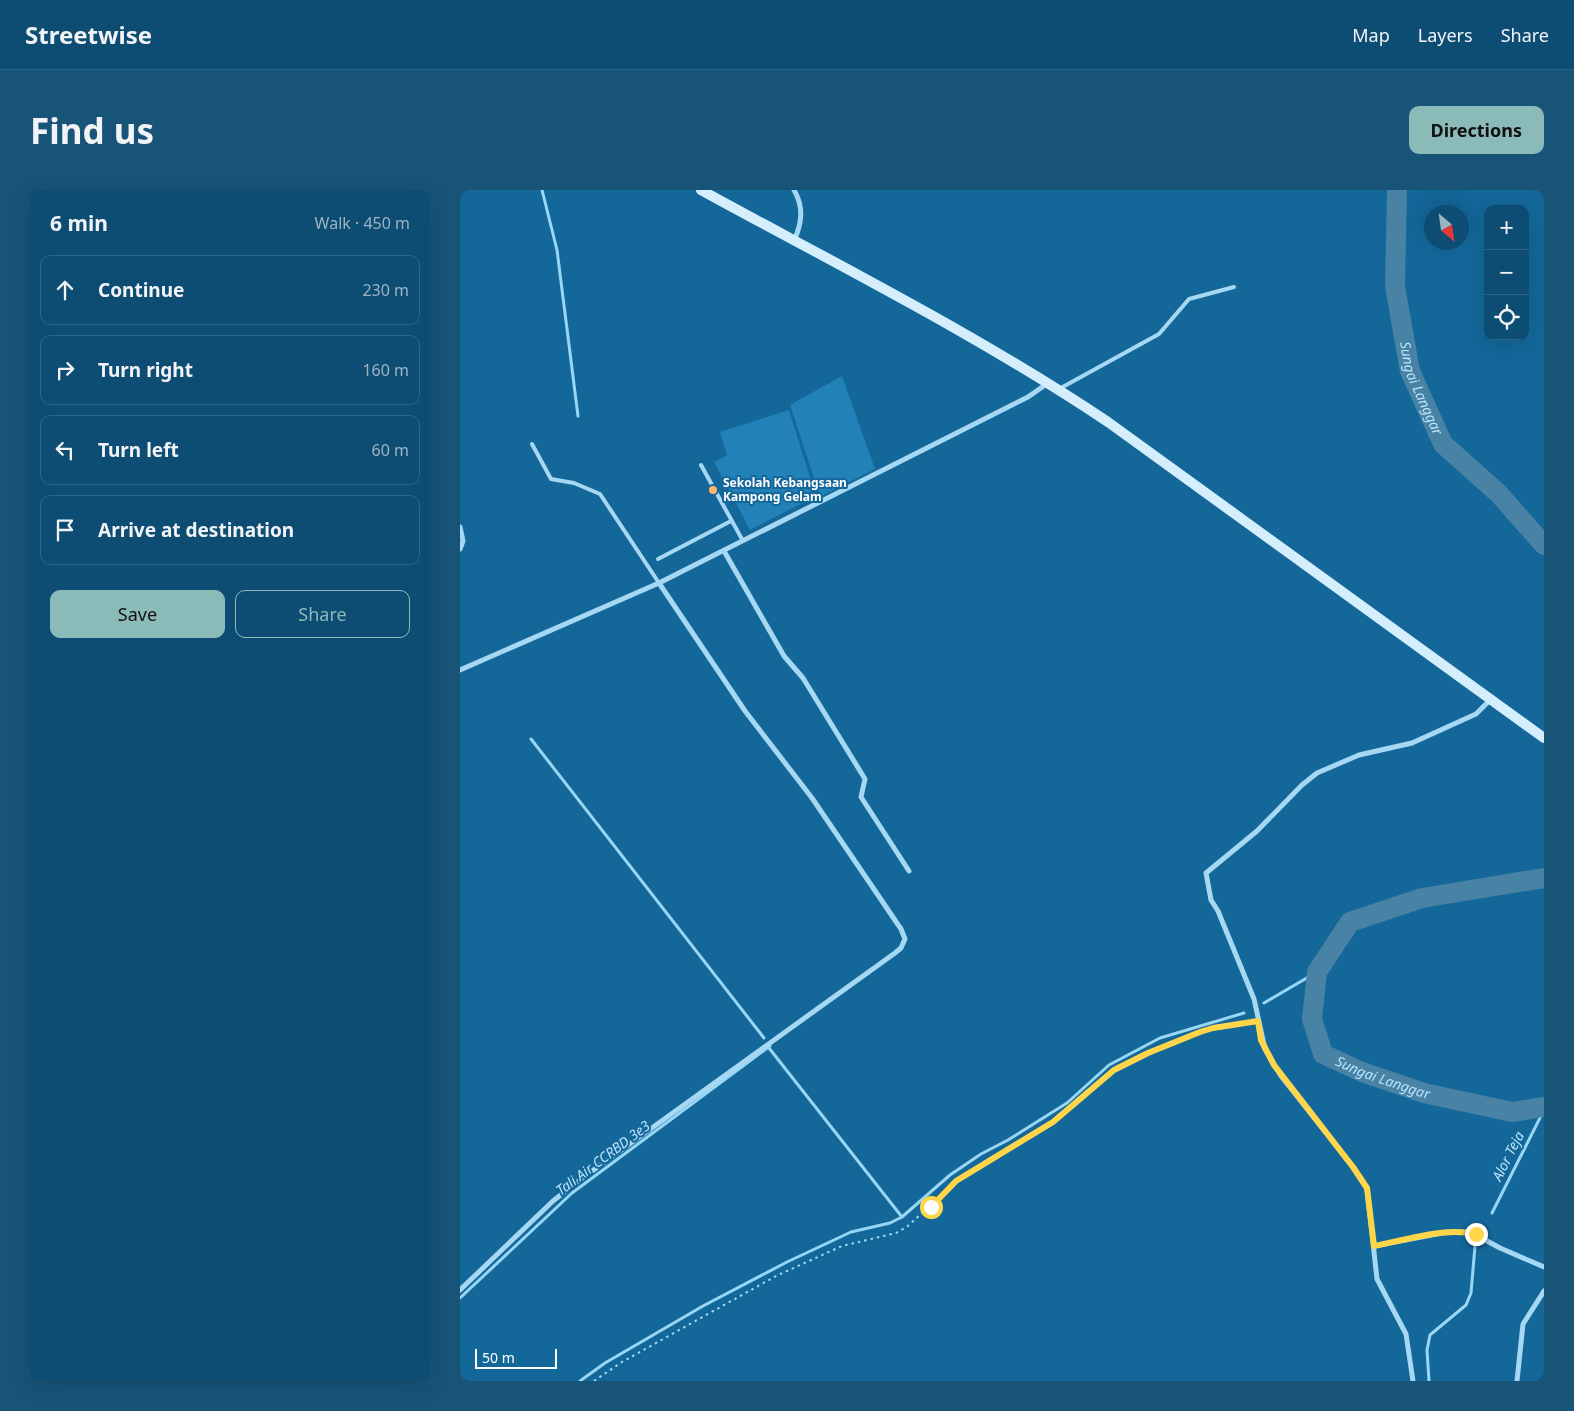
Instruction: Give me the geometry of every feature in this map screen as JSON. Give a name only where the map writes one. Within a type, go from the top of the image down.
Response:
[{"type":"main road","points":[[701,190],[978,341],[1059,389],[1108,422],[1544,738]]},
{"type":"street","points":[[794,190],[802,210],[799,229],[794,241]]},
{"type":"street","points":[[460,670],[659,583],[743,542],[1028,397],[1048,383]]},
{"type":"street","points":[[460,527],[463,541],[460,549]]},
{"type":"street","points":[[724,551],[784,656],[803,678],[865,779],[861,797],[909,871]]},
{"type":"street","points":[[460,1290],[558,1196],[901,948],[905,939],[901,929],[816,804],[745,711],[659,583]]},
{"type":"street","points":[[1413,1381],[1406,1334],[1377,1279],[1367,1188],[1274,1065],[1261,1040],[1254,1000],[1218,911],[1211,900],[1206,873],[1257,831],[1317,774],[1359,755],[1412,743],[1476,714],[1490,700]]},
{"type":"street","points":[[1374,1246],[1442,1233],[1464,1232],[1476,1234],[1500,1248],[1544,1267]]},
{"type":"street","points":[[1517,1381],[1523,1324],[1544,1291]]},
{"type":"lane","points":[[1059,389],[1159,334],[1189,299],[1234,287]]},
{"type":"lane","points":[[532,444],[551,479],[581,486],[600,494],[659,583]]},
{"type":"lane","points":[[701,465],[743,542]]},
{"type":"lane","points":[[658,559],[731,521]]},
{"type":"path","points":[[594,1381],[622,1362],[776,1276],[842,1246],[896,1233],[908,1226],[956,1181],[1046,1127],[1114,1070],[1130,1061],[1176,1041],[1213,1028],[1258,1021]]},
{"type":"shaded area","points":[[842,376],[875,469],[820,497],[790,405]]},
{"type":"shaded area","points":[[789,410],[816,496],[750,530],[714,462],[727,455],[720,432]]},
{"type":"waterway","points":[[542,190],[557,250],[578,416]]},
{"type":"waterway","name":"Sungai Langgar","points":[[1397,190],[1395,286],[1410,371],[1443,444],[1499,494],[1544,545]]},
{"type":"waterway","points":[[531,739],[764,1038]]},
{"type":"waterway","name":"Sungai Langgar","points":[[1544,878],[1422,898],[1350,922],[1317,972],[1312,1019],[1323,1054],[1362,1072],[1424,1093],[1512,1112],[1544,1107]]},
{"type":"waterway","points":[[1264,1003],[1317,972]]},
{"type":"waterway","points":[[580,1381],[605,1363],[703,1306],[787,1262],[851,1232],[890,1223],[902,1217],[950,1175],[981,1154],[1008,1140],[1067,1103],[1109,1065],[1160,1038],[1244,1013]]},
{"type":"waterway","name":"Tali Air CCRBD 3e3","points":[[460,1298],[572,1193],[770,1046]]},
{"type":"waterway","points":[[769,1048],[902,1217]]},
{"type":"waterway","name":"Alor Teja","points":[[1492,1213],[1544,1110]]},
{"type":"waterway","name":"Alor Teja","points":[[1429,1381],[1427,1350],[1430,1335],[1466,1305],[1471,1293],[1475,1246]]},
{"type":"place","name":"Sekolah Kebangsaan Kampong Gelam","points":[[713,490]]},
{"type":"route","points":[[931,1207],[956,1181],[1015,1147],[1053,1122],[1114,1070],[1148,1053],[1200,1032],[1213,1028],[1258,1021],[1261,1040],[1281,1076],[1353,1167],[1367,1188],[1374,1246],[1442,1233],[1464,1232],[1476,1234]]}]
